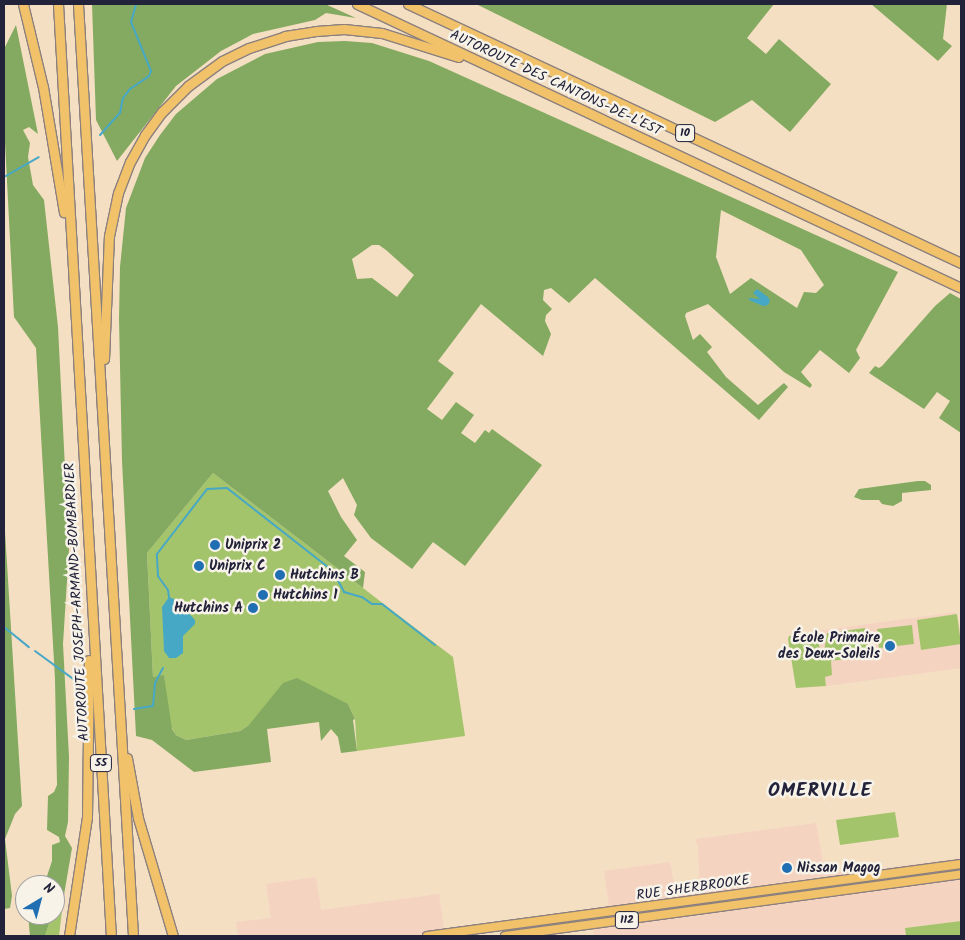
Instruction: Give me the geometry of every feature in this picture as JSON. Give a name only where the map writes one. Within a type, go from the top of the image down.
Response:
[{"type":"highway","points":[[23,4],[44,96],[72,267]]},
{"type":"highway","points":[[58,4],[72,267]]},
{"type":"highway","points":[[78,4],[102,407]]},
{"type":"highway","name":"AUTOROUTE DES CANTONS-DE-L'EST","points":[[357,4],[961,288]]},
{"type":"highway","name":"AUTOROUTE DES CANTONS-DE-L'EST","points":[[408,4],[961,264]]},
{"type":"highway","points":[[102,407],[108,254],[114,207],[124,176],[138,147],[158,117],[182,91],[222,61],[255,45],[285,36],[323,30],[382,33],[489,66]]},
{"type":"highway","name":"AUTOROUTE JOSEPH-ARMAND-BOMBARDIER","points":[[72,267],[111,936]]},
{"type":"highway","name":"55","points":[[102,407],[132,936]]},
{"type":"highway","points":[[69,936],[83,855],[88,806],[91,590]]},
{"type":"highway","points":[[119,708],[135,806],[173,936]]},
{"type":"main road","name":"RUE SHERBROOKE","points":[[427,936],[961,864]]},
{"type":"main road","name":"RUE SHERBROOKE","points":[[505,936],[961,874]]},
{"type":"shaded area","name":"École Primaire des Deux-Soleils","points":[[956,612],[961,635],[961,668],[826,686],[817,631]]},
{"type":"shaded area","points":[[816,823],[825,874],[961,858],[961,921],[905,928],[906,936],[594,936],[590,908],[609,906],[604,871],[670,862],[676,895],[700,893],[698,845],[695,842],[697,839]]},
{"type":"shaded area","points":[[316,877],[321,910],[439,894],[445,936],[238,936],[236,922],[271,918],[266,884]]},
{"type":"green space","points":[[92,4],[325,4],[356,18],[326,13],[315,20],[253,34],[221,51],[176,86],[117,161],[96,120]]},
{"type":"green space","points":[[476,4],[774,4],[747,38],[766,54],[779,39],[831,84],[790,132],[752,100],[715,122]]},
{"type":"green space","points":[[871,4],[947,4],[943,39],[952,46],[938,61]]},
{"type":"green space","points":[[16,25],[38,134],[29,127],[23,130],[30,143],[28,157],[33,185],[44,200],[58,327],[69,549],[63,644],[69,757],[68,822],[65,836],[72,848],[65,889],[65,875],[47,875],[52,861],[52,845],[60,842],[59,837],[47,830],[48,796],[54,792],[57,785],[55,679],[36,348],[14,317],[4,123],[4,49]]},
{"type":"green space","points":[[318,42],[372,43],[429,61],[898,272],[856,350],[860,358],[849,373],[820,350],[801,372],[812,385],[810,388],[784,372],[708,304],[686,313],[685,316],[693,340],[700,334],[712,347],[707,352],[726,377],[758,405],[784,383],[788,387],[759,420],[595,278],[569,303],[551,288],[544,290],[543,300],[552,309],[546,315],[545,321],[551,334],[543,356],[481,304],[438,361],[454,373],[427,409],[442,420],[456,402],[474,415],[461,433],[475,443],[485,430],[489,433],[492,429],[542,465],[465,566],[433,542],[412,569],[371,538],[354,515],[357,505],[343,478],[328,491],[341,517],[357,540],[344,556],[365,572],[363,588],[213,473],[147,553],[153,677],[164,675],[172,729],[176,735],[186,740],[240,731],[249,725],[283,683],[297,678],[348,704],[355,719],[353,720],[357,751],[341,753],[338,737],[331,729],[321,741],[319,722],[267,729],[271,762],[194,772],[152,740],[136,736],[122,461],[119,319],[120,267],[126,208],[145,158],[176,114],[217,79],[265,54]],"holes":[[[721,210],[801,250],[824,285],[816,293],[804,292],[797,308],[751,278],[730,294],[716,257]],[[372,245],[379,245],[414,275],[397,297],[372,278],[357,279],[352,259]]]},
{"type":"green space","points":[[950,293],[961,299],[961,433],[939,418],[950,401],[937,392],[924,409],[869,373],[875,366],[879,368],[882,366],[935,306]]},
{"type":"green space","points":[[213,473],[453,657],[465,736],[357,751],[355,719],[348,704],[249,725],[240,731],[186,740],[176,735],[170,725],[164,676],[153,677],[147,553]]},
{"type":"green space","points":[[925,481],[931,485],[931,490],[902,493],[902,501],[893,506],[882,504],[879,500],[862,500],[854,497],[859,489]]},
{"type":"green space","points":[[4,515],[22,806],[15,814],[5,839],[12,896],[10,908],[4,909]]},
{"type":"green space","points":[[957,614],[961,644],[921,650],[917,620]]},
{"type":"green space","points":[[912,625],[914,644],[879,648],[877,629]]},
{"type":"green space","points":[[865,628],[869,656],[831,661],[832,675],[825,677],[826,686],[796,688],[789,636],[817,631],[821,657],[824,652],[827,633]]},
{"type":"green space","points":[[895,812],[899,837],[840,845],[836,820]]},
{"type":"green space","points":[[961,921],[961,936],[906,936],[905,928]]},
{"type":"green space","points":[[29,925],[49,925],[45,936],[30,936]]},
{"type":"green space","points":[[49,925],[60,925],[59,936],[45,936]]},
{"type":"water","points":[[757,289],[768,297],[770,301],[768,305],[763,306],[749,300],[749,298],[760,299],[753,293]]},
{"type":"water","points":[[169,597],[176,600],[195,620],[195,624],[183,636],[183,653],[176,658],[169,658],[164,651],[162,607]]},
{"type":"waterway","points":[[100,135],[120,113],[123,98],[130,89],[149,76],[151,71],[131,22],[136,4]]},
{"type":"waterway","points":[[4,177],[39,157]]},
{"type":"waterway","points":[[169,597],[168,590],[158,576],[157,554],[207,489],[227,488],[333,571],[344,592],[362,597],[372,604],[382,604],[435,645]]},
{"type":"waterway","points":[[4,627],[29,647]]},
{"type":"waterway","points":[[35,651],[76,681],[78,712]]},
{"type":"waterway","points":[[134,709],[153,706],[155,683],[163,668]]},
{"type":"place","name":"Uniprix 2","points":[[215,545]]},
{"type":"place","name":"Uniprix C","points":[[199,566]]},
{"type":"place","name":"Hutchins B","points":[[280,575]]},
{"type":"place","name":"Hutchins 1","points":[[263,595]]},
{"type":"place","name":"Hutchins A","points":[[253,608]]},
{"type":"place","name":"École Primaire des Deux-Soleils","points":[[890,646]]},
{"type":"place","name":"Nissan Magog","points":[[787,868]]},
{"type":"district","name":"OMERVILLE","points":[[820,792]]}]
